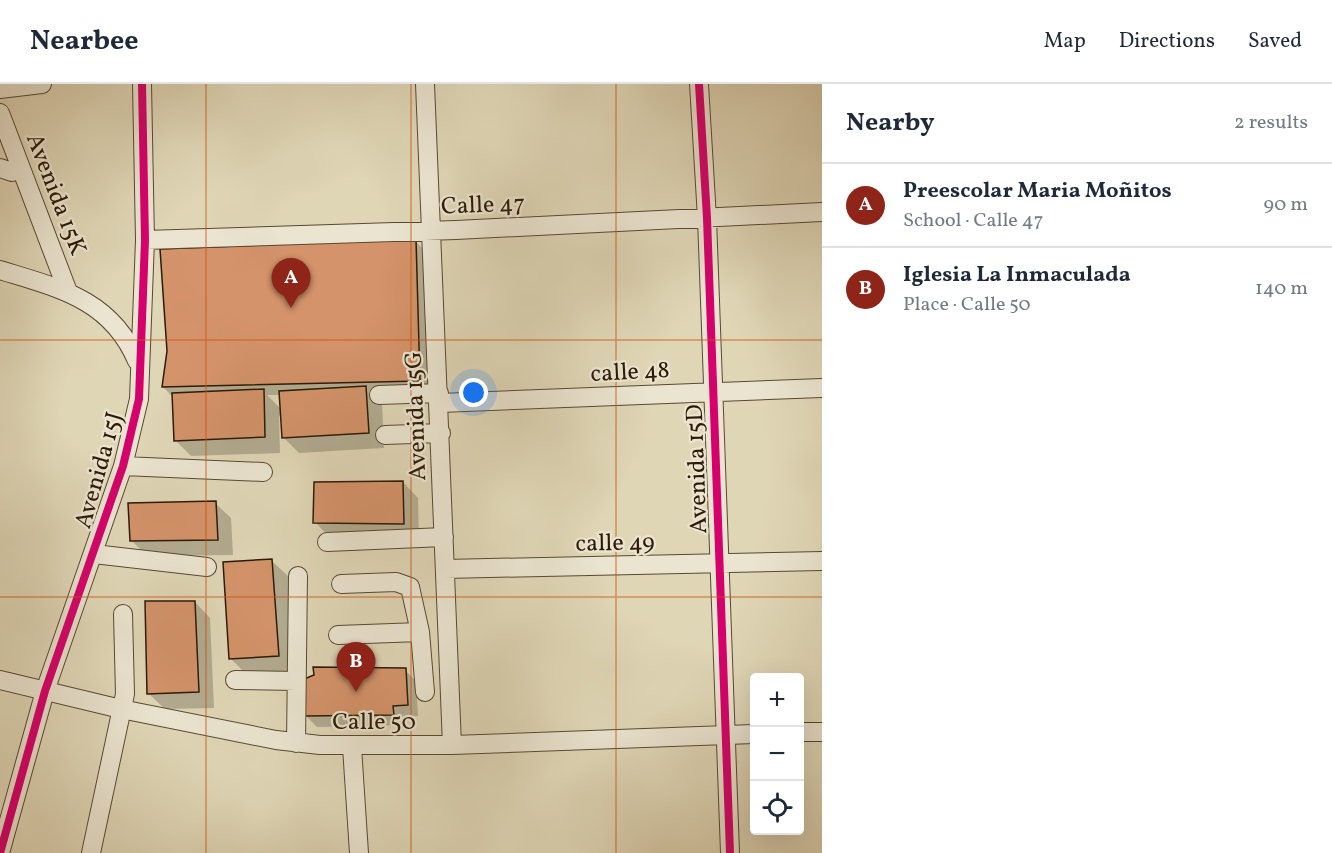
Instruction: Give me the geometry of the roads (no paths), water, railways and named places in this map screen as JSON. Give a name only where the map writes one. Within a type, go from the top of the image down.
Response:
[{"type":"street","points":[[0,89],[42,84]]},
{"type":"street","name":"Avenida 15J","points":[[0,853],[45,691],[123,466],[139,399],[146,240],[142,84]]},
{"type":"street","name":"Avenida 15G","points":[[425,84],[452,745]]},
{"type":"street","name":"Avenida 15D","points":[[699,84],[707,218],[730,853]]},
{"type":"street","name":"Avenida 15K","points":[[0,113],[61,289]]},
{"type":"street","name":"Avenida 15K","points":[[0,143],[6,170],[61,289]]},
{"type":"street","name":"Calle 47","points":[[146,240],[430,231],[822,212]]},
{"type":"street","points":[[0,270],[61,289],[93,305],[115,325],[129,342],[139,365]]},
{"type":"street","name":"calle 48","points":[[379,395],[439,398],[822,388]]},
{"type":"street","points":[[386,435],[441,434]]},
{"type":"street","points":[[123,466],[263,472]]},
{"type":"street","points":[[327,542],[444,537]]},
{"type":"street","points":[[94,554],[207,567]]},
{"type":"street","name":"calle 49","points":[[445,569],[822,561]]},
{"type":"street","points":[[296,743],[298,576]]},
{"type":"street","points":[[341,584],[405,583],[410,587],[420,632],[425,692]]},
{"type":"street","points":[[416,606],[447,606]]},
{"type":"street","points":[[91,853],[124,694],[123,614]]},
{"type":"street","points":[[338,635],[420,632]]},
{"type":"street","name":"Calle 50","points":[[0,680],[121,709],[296,743],[352,747],[750,734]]},
{"type":"street","points":[[235,680],[296,681]]},
{"type":"street","points":[[804,732],[822,732]]},
{"type":"street","points":[[352,747],[359,853]]},
{"type":"place","name":"Preescolar Maria Moñitos","points":[[291,308]]},
{"type":"place","name":"Iglesia La Inmaculada","points":[[356,692]]}]
